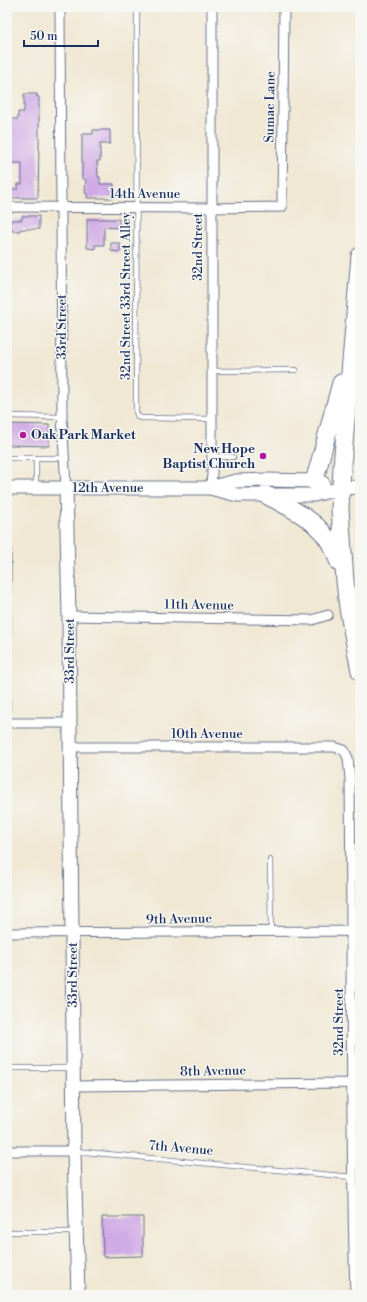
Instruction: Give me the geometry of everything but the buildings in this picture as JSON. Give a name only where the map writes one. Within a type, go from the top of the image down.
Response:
[{"type":"highway","points":[[360,256],[342,467],[351,488],[340,509],[348,608],[360,671]]},
{"type":"highway","points":[[314,481],[352,340]]},
{"type":"highway","points":[[266,495],[300,512],[321,530],[331,543],[345,581]]},
{"type":"street","name":"33rd Street","points":[[60,7],[59,116],[62,207],[62,417],[70,616],[73,1086],[78,1295]]},
{"type":"street","name":"32nd Street","points":[[210,488],[212,474],[212,7]]},
{"type":"street","name":"Sumac Lane","points":[[282,207],[284,7]]},
{"type":"street","name":"14th Avenue","points":[[7,207],[282,207]]},
{"type":"street","name":"12th Avenue","points":[[210,488],[236,481],[267,480],[314,481],[351,488]]},
{"type":"street","name":"12th Avenue","points":[[8,488],[210,488],[238,495],[314,495],[351,488]]},
{"type":"street","name":"11th Avenue","points":[[70,616],[312,620],[328,615]]},
{"type":"street","points":[[8,723],[70,723]]},
{"type":"street","name":"10th Avenue","points":[[70,747],[334,747],[344,750]]},
{"type":"street","name":"32nd Street","points":[[344,750],[348,758],[350,779],[352,1177],[355,1295]]},
{"type":"street","name":"9th Avenue","points":[[7,933],[351,930]]},
{"type":"street","name":"8th Avenue","points":[[73,1086],[352,1083]]},
{"type":"street","name":"7th Avenue","points":[[7,1151],[74,1151]]},
{"type":"lane","name":"32nd Street 33rd Street Alley","points":[[137,7],[136,412],[138,417],[142,418],[212,419]]},
{"type":"lane","points":[[212,371],[296,370]]},
{"type":"lane","points":[[7,416],[62,417]]},
{"type":"lane","points":[[212,456],[233,457]]},
{"type":"lane","points":[[7,458],[64,458]]},
{"type":"lane","points":[[36,458],[36,488]]},
{"type":"lane","points":[[8,488],[8,723]]},
{"type":"lane","points":[[270,860],[271,931]]},
{"type":"lane","points":[[7,1068],[73,1068]]},
{"type":"lane","name":"7th Avenue","points":[[74,1151],[352,1177]]},
{"type":"lane","points":[[7,1232],[76,1232]]},
{"type":"place","name":"Oak Park Market","points":[[23,435]]},
{"type":"place","name":"New Hope Baptist Church","points":[[263,456]]}]
